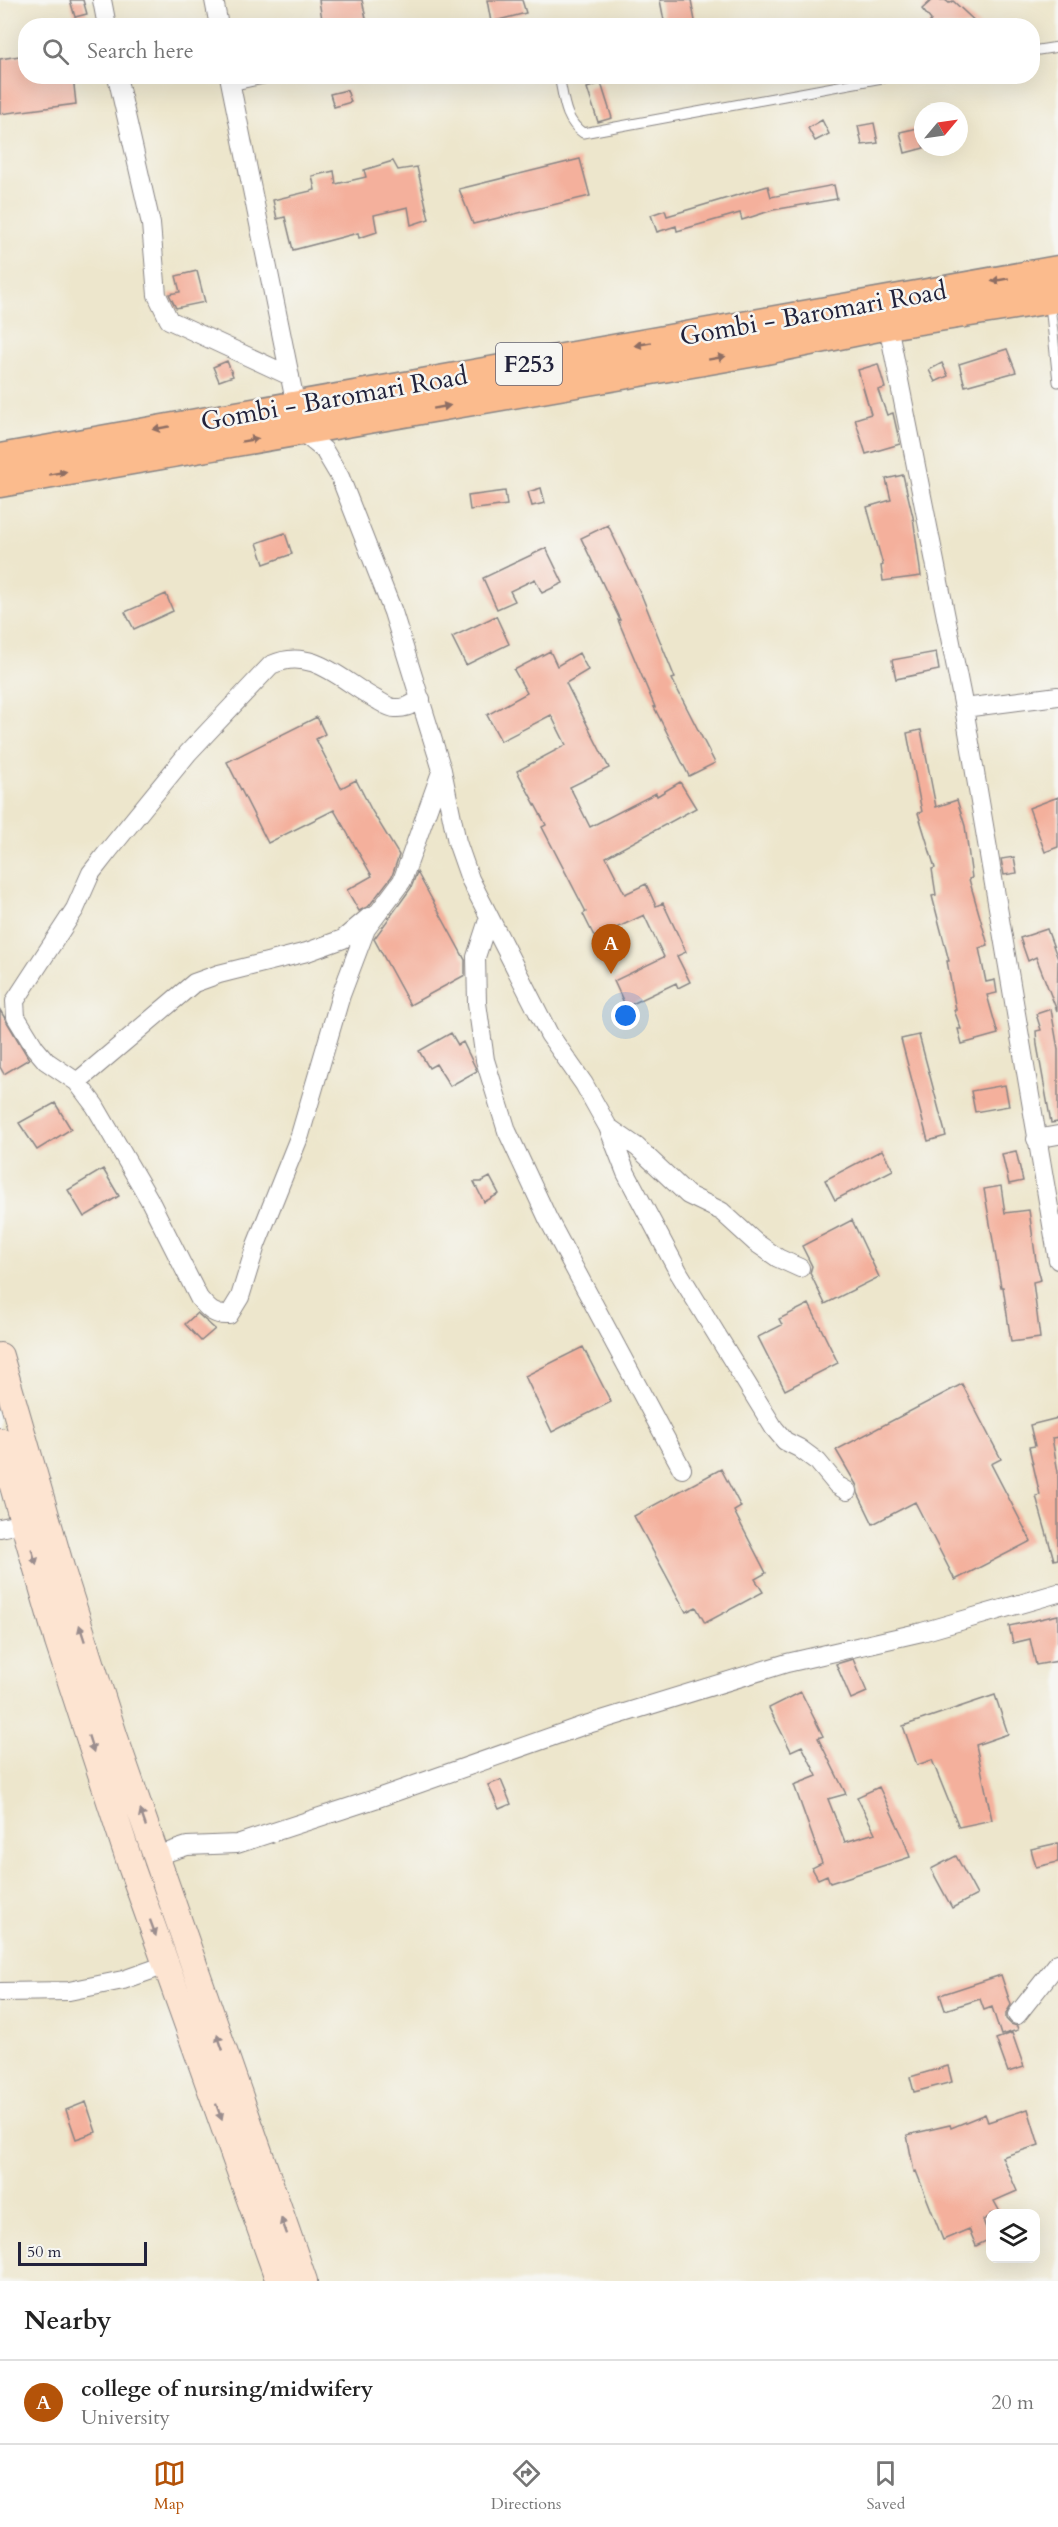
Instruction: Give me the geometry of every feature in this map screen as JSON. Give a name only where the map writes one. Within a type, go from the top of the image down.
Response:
[{"type":"main road","name":"Gombi - Baromari Road","points":[[0,458],[1058,270]]},
{"type":"main road","name":"Gombi - Baromari Road","points":[[0,483],[760,351],[888,325],[1054,298]]},
{"type":"main road","points":[[0,1356],[62,1571],[156,1856],[304,2281]]},
{"type":"main road","points":[[0,1440],[12,1525],[62,1653],[132,1869],[279,2281]]},
{"type":"street","points":[[102,0],[105,18]]},
{"type":"street","points":[[214,0],[217,18]]},
{"type":"street","points":[[119,84],[151,224],[158,295],[169,320],[290,376]]},
{"type":"street","points":[[231,84],[301,431],[324,450],[340,477],[393,612],[442,770],[457,842],[470,879],[549,1034],[584,1083],[608,1127],[626,1173],[680,1273],[774,1428],[785,1441],[818,1462],[837,1485],[847,1491]]},
{"type":"street","points":[[888,325],[964,708],[1058,1260]]},
{"type":"street","points":[[421,699],[406,708],[393,709],[309,660],[285,658],[271,665],[188,753],[91,873],[75,909],[15,1001],[16,1017],[35,1047],[46,1061],[77,1082],[95,1106],[149,1199],[199,1298],[218,1316],[229,1316],[240,1297],[256,1245],[300,1135],[341,994],[366,929],[402,881],[442,770]]},
{"type":"street","points":[[964,708],[1058,696]]},
{"type":"street","points":[[77,1082],[194,983],[219,974],[306,952],[343,939],[383,905]]},
{"type":"street","points":[[489,917],[476,957],[477,1003],[485,1060],[507,1131],[548,1220],[682,1469]]},
{"type":"street","points":[[608,1127],[637,1147],[688,1195],[721,1211],[755,1242],[778,1258],[800,1268]]},
{"type":"street","points":[[1036,1139],[1058,1135]]},
{"type":"street","points":[[156,1856],[187,1846],[212,1843],[237,1844],[375,1799],[582,1726],[788,1663],[922,1632],[1058,1593]]},
{"type":"street","points":[[1017,2015],[1058,1964]]},
{"type":"street","points":[[0,1992],[69,1991],[123,1980],[166,1965]]},
{"type":"lane","points":[[1040,50],[1058,47]]},
{"type":"lane","points":[[561,84],[568,118],[574,127],[583,133],[849,84]]},
{"type":"lane","points":[[1054,298],[1058,382]]},
{"type":"building","points":[[70,0],[83,0],[87,14],[75,17]]},
{"type":"building","points":[[319,0],[362,0],[366,18],[322,18]]},
{"type":"building","points":[[487,0],[522,0],[526,13],[507,18],[490,18]]},
{"type":"building","points":[[660,0],[691,0],[694,18],[663,18]]},
{"type":"building","points":[[932,0],[945,0],[949,3],[953,1],[971,18],[929,18],[922,9]]},
{"type":"building","points":[[18,56],[18,84],[74,84],[76,104],[0,114],[0,59]]},
{"type":"building","points":[[601,84],[612,118],[598,122],[587,88]]},
{"type":"building","points":[[347,90],[351,102],[334,107],[330,94]]},
{"type":"building","points":[[822,120],[829,134],[815,141],[808,128]]},
{"type":"building","points":[[874,123],[878,143],[862,145],[858,126]]},
{"type":"building","points":[[914,129],[914,151],[905,153],[900,132]]},
{"type":"building","points":[[580,159],[590,196],[473,224],[459,189]]},
{"type":"building","points":[[393,161],[398,170],[417,167],[429,219],[411,225],[408,207],[374,215],[377,232],[359,238],[358,233],[293,250],[285,217],[277,219],[273,200],[315,190],[312,176],[334,171],[336,184],[366,177],[364,170]]},
{"type":"building","points":[[834,185],[837,199],[773,210],[742,220],[740,213],[677,231],[676,226],[657,232],[651,215],[665,210],[667,216],[768,186],[771,197]]},
{"type":"building","points":[[197,271],[205,302],[176,308],[169,294],[180,292],[176,276]]},
{"type":"building","points":[[1007,349],[1016,372],[965,386],[959,364]]},
{"type":"building","points":[[227,361],[233,376],[219,381],[213,367]]},
{"type":"building","points":[[942,363],[948,376],[935,382],[929,370]]},
{"type":"building","points":[[878,364],[885,388],[878,390],[887,415],[893,413],[900,444],[866,454],[855,419],[871,414],[858,370]]},
{"type":"building","points":[[903,475],[913,517],[921,576],[883,581],[881,566],[883,565],[867,507],[891,500],[886,479]]},
{"type":"building","points":[[541,488],[545,503],[532,506],[528,492]]},
{"type":"building","points":[[505,491],[507,505],[470,510],[468,496]]},
{"type":"building","points":[[608,525],[641,594],[675,678],[672,679],[715,763],[689,776],[654,707],[618,620],[620,620],[581,538]]},
{"type":"building","points":[[285,533],[292,554],[264,564],[257,543]]},
{"type":"building","points":[[546,548],[563,583],[542,593],[535,579],[510,591],[515,601],[497,609],[483,578]]},
{"type":"building","points":[[166,594],[173,611],[134,629],[125,612]]},
{"type":"building","points":[[496,616],[509,644],[466,665],[452,637]]},
{"type":"building","points":[[550,651],[557,666],[579,653],[588,670],[566,683],[609,768],[570,787],[590,827],[656,793],[657,796],[680,782],[696,808],[606,857],[625,894],[646,884],[656,906],[663,903],[686,952],[677,956],[690,982],[678,988],[676,983],[626,1007],[614,981],[664,957],[644,915],[595,938],[583,914],[586,912],[542,827],[546,825],[517,771],[566,745],[551,715],[501,741],[487,715],[527,693],[514,670]]},
{"type":"building","points":[[936,652],[939,670],[896,679],[892,660]]},
{"type":"building","points":[[317,717],[325,734],[316,739],[341,788],[356,780],[399,855],[392,876],[369,906],[359,911],[347,890],[372,876],[334,810],[268,843],[227,762]]},
{"type":"building","points":[[921,730],[936,807],[957,800],[965,826],[972,878],[969,879],[988,945],[979,948],[986,982],[995,980],[997,993],[987,995],[998,1034],[962,1044],[958,1029],[961,1029],[954,1010],[956,1010],[947,961],[949,961],[932,896],[936,895],[932,869],[935,868],[918,813],[922,812],[907,733]]},
{"type":"building","points":[[1058,797],[1058,847],[1045,852],[1029,808]]},
{"type":"building","points":[[1014,857],[1017,873],[1004,875],[1001,859]]},
{"type":"building","points":[[417,872],[465,960],[465,975],[410,1005],[374,939],[411,888]]},
{"type":"building","points":[[1047,929],[1058,959],[1057,1011],[1036,957],[1028,961],[1020,938]]},
{"type":"building","points":[[1051,1009],[1058,1049],[1058,1122],[1051,1123],[1037,1045],[1036,1031],[1041,1030],[1036,1014]]},
{"type":"building","points":[[0,1010],[29,1059],[4,1074],[0,1067]]},
{"type":"building","points":[[451,1033],[458,1045],[463,1042],[477,1071],[450,1086],[436,1064],[429,1068],[419,1051]]},
{"type":"building","points":[[919,1035],[946,1136],[928,1141],[901,1039]]},
{"type":"building","points":[[1005,1085],[1009,1106],[975,1112],[971,1091]]},
{"type":"building","points":[[55,1103],[71,1129],[37,1150],[19,1123]]},
{"type":"building","points":[[882,1150],[893,1170],[835,1200],[825,1180]]},
{"type":"building","points":[[1016,1151],[1023,1181],[1009,1184],[1002,1154]]},
{"type":"building","points":[[103,1169],[119,1196],[84,1217],[68,1190]]},
{"type":"building","points":[[490,1177],[499,1194],[484,1202],[474,1182],[481,1182]]},
{"type":"building","points":[[1001,1186],[1005,1213],[1029,1210],[1041,1280],[1033,1282],[1040,1338],[1011,1342],[984,1189]]},
{"type":"building","points":[[852,1220],[879,1277],[825,1304],[810,1273],[812,1266],[802,1246]]},
{"type":"building","points":[[809,1304],[838,1363],[785,1390],[758,1337],[782,1325],[779,1319]]},
{"type":"building","points":[[197,1313],[215,1329],[201,1341],[185,1324]]},
{"type":"building","points":[[583,1347],[611,1402],[552,1432],[525,1376]]},
{"type":"building","points":[[962,1384],[1001,1459],[991,1464],[1031,1541],[955,1580],[915,1502],[873,1524],[857,1486],[836,1450]]},
{"type":"building","points":[[1058,1418],[1058,1437],[1052,1438],[1058,1472],[1058,1559],[1054,1560],[1036,1496],[1040,1495],[1029,1447],[1035,1446],[1030,1425]]},
{"type":"building","points":[[721,1469],[741,1507],[734,1511],[766,1573],[755,1579],[763,1592],[705,1623],[696,1607],[686,1612],[634,1516]]},
{"type":"building","points":[[1058,1615],[1058,1661],[1036,1665],[1030,1639],[1013,1643],[1009,1626]]},
{"type":"building","points":[[853,1659],[867,1692],[851,1699],[836,1664]]},
{"type":"building","points":[[801,1692],[823,1736],[818,1738],[846,1794],[828,1799],[845,1842],[875,1833],[857,1797],[879,1787],[910,1857],[830,1883],[827,1875],[818,1879],[812,1868],[822,1863],[794,1785],[817,1776],[802,1746],[791,1751],[769,1708]]},
{"type":"building","points":[[995,1695],[1008,1734],[976,1745],[992,1820],[959,1827],[932,1760],[917,1765],[903,1726]]},
{"type":"building","points":[[501,1780],[511,1804],[499,1809],[488,1785]]},
{"type":"building","points":[[1058,1843],[1058,1862],[1036,1867],[1031,1849]]},
{"type":"building","points":[[956,1856],[977,1895],[952,1908],[931,1869]]},
{"type":"building","points":[[1001,1975],[1011,2005],[1006,2013],[1006,2019],[1017,2026],[1018,2030],[1001,2035],[992,2007],[984,2010],[980,1999],[945,2010],[940,1995]]},
{"type":"building","points":[[1012,2033],[1024,2067],[1008,2072],[996,2039]]},
{"type":"building","points":[[948,2066],[952,2082],[914,2092],[910,2077]]},
{"type":"building","points":[[86,2102],[96,2132],[76,2139],[66,2110]]},
{"type":"building","points":[[1028,2109],[1039,2145],[1002,2157],[1017,2191],[994,2201],[998,2209],[986,2209],[986,2218],[983,2220],[986,2228],[986,2241],[976,2246],[969,2229],[943,2240],[916,2171],[914,2172],[907,2135],[950,2125],[951,2128],[985,2114],[988,2122]]},
{"type":"place","name":"college of nursing/midwifery","points":[[611,974]]}]
